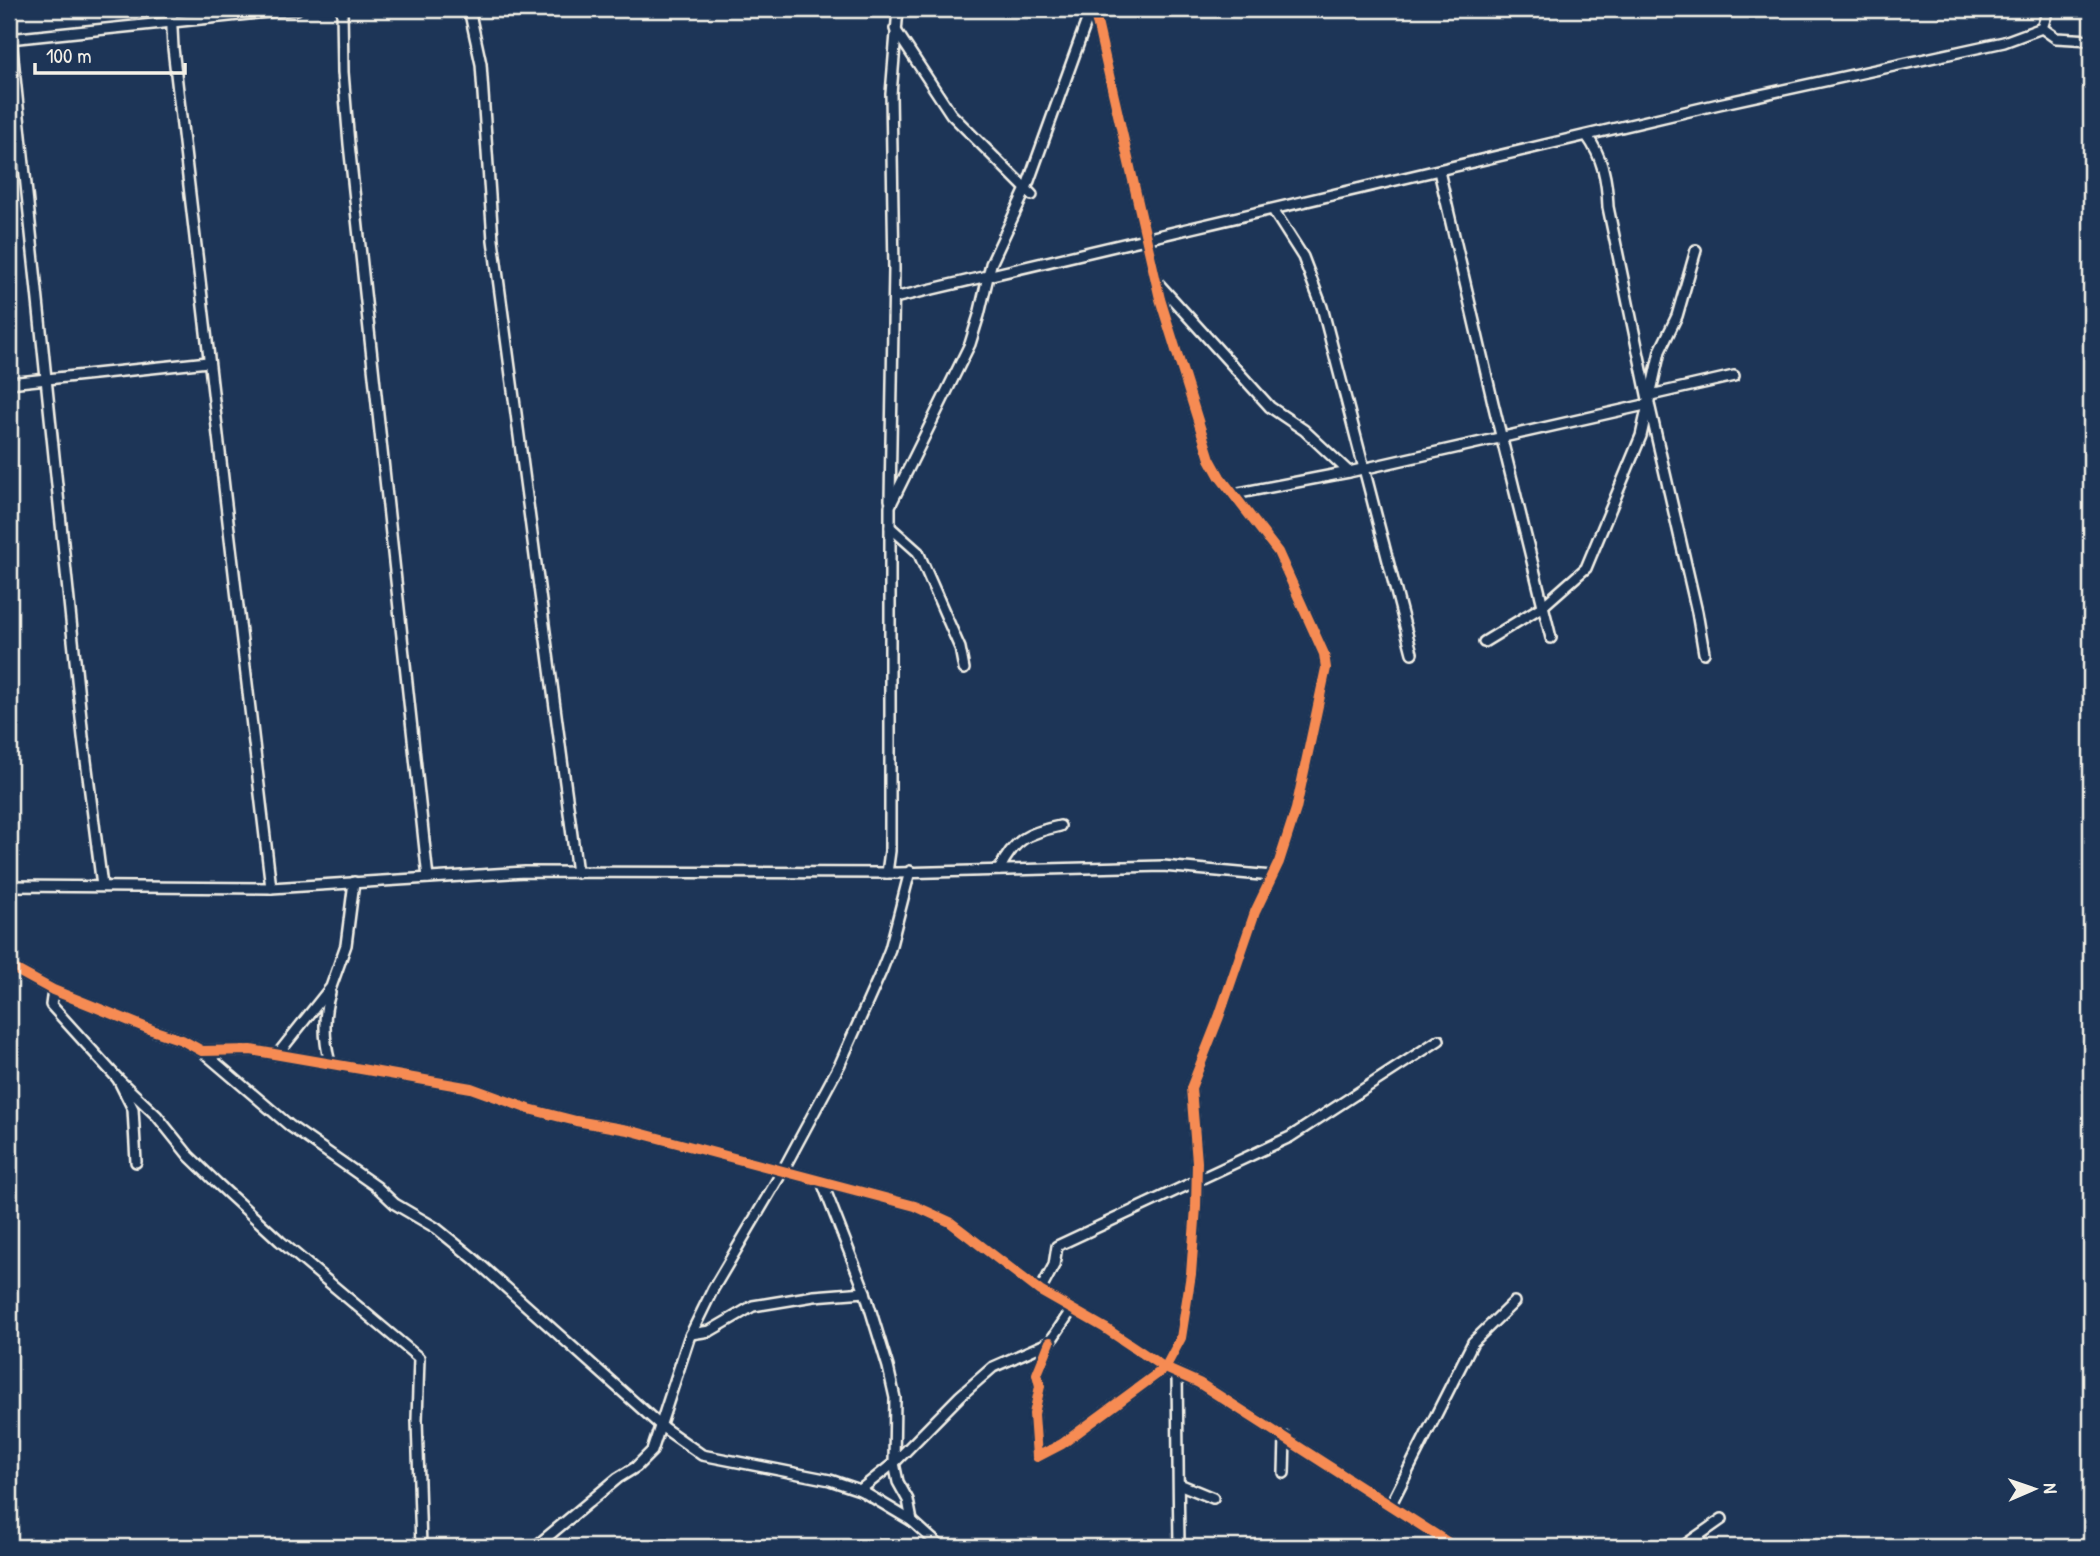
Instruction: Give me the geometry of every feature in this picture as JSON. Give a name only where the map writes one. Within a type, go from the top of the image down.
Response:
[{"type":"street","points":[[171,9],[174,62],[208,362],[271,888]]},
{"type":"street","points":[[102,886],[82,723],[10,39],[298,9]]},
{"type":"street","points":[[342,9],[343,72],[349,144],[428,878]]},
{"type":"street","points":[[469,9],[481,64],[493,240],[577,873]]},
{"type":"street","points":[[887,873],[890,851],[890,506],[894,298],[891,94],[898,9]]},
{"type":"street","points":[[890,506],[970,344],[988,274],[1029,192],[1092,9]]},
{"type":"street","points":[[1072,1309],[1050,1342],[1037,1374],[1040,1386],[1034,1414],[1037,1457],[1062,1444],[1165,1368],[1181,1338],[1192,1262],[1197,1181],[1191,1087],[1219,1017],[1255,912],[1279,862],[1296,809],[1326,660],[1278,552],[1220,477],[1210,459],[1156,281],[1092,9]]},
{"type":"street","points":[[2042,28],[2046,16],[2044,9]]},
{"type":"street","points":[[894,298],[1719,104],[2004,42],[2042,28]]},
{"type":"street","points":[[2042,28],[2056,38],[2091,40]]},
{"type":"street","points":[[895,29],[951,114],[1029,192]]},
{"type":"street","points":[[1587,136],[1597,150],[1607,179],[1608,207],[1704,653]]},
{"type":"street","points":[[1439,171],[1551,638]]},
{"type":"street","points":[[1273,210],[1303,257],[1322,307],[1412,653]]},
{"type":"street","points":[[1484,642],[1543,606],[1586,568],[1641,436],[1660,351],[1677,316],[1696,250]]},
{"type":"street","points":[[1156,281],[1270,407],[1304,430],[1349,472]]},
{"type":"street","points":[[9,383],[208,362]]},
{"type":"street","points":[[1234,494],[1363,469],[1734,376]]},
{"type":"street","points":[[890,527],[918,552],[960,648],[964,670]]},
{"type":"street","points":[[999,870],[1007,853],[1019,841],[1034,832],[1060,826]]},
{"type":"street","points":[[9,886],[271,888],[525,872],[887,873],[1163,866],[1272,876]]},
{"type":"street","points":[[535,1547],[618,1478],[636,1467],[652,1451],[691,1334],[713,1289],[782,1172],[839,1064],[881,972],[890,949],[910,871]]},
{"type":"street","points":[[330,1063],[325,1032],[325,1008],[346,945],[354,883]]},
{"type":"street","points":[[9,966],[53,990],[182,1040],[202,1051],[307,1138],[377,1187],[396,1204],[436,1228],[661,1426],[702,1455],[830,1480],[860,1490],[912,1521],[941,1547]]},
{"type":"street","points":[[277,1055],[331,988]]},
{"type":"street","points":[[53,990],[51,1005],[118,1079],[157,1116],[189,1156],[280,1241],[419,1358],[417,1420],[421,1547]]},
{"type":"street","points":[[1040,1291],[1054,1265],[1057,1246],[1290,1137],[1439,1040]]},
{"type":"street","points":[[202,1051],[251,1050],[471,1088],[529,1109],[628,1130],[934,1213],[950,1222],[1040,1291],[1165,1368],[1199,1383],[1455,1547]]},
{"type":"street","points":[[118,1079],[133,1109],[136,1162]]},
{"type":"street","points":[[822,1182],[865,1292],[888,1367],[895,1398],[894,1463],[898,1482],[908,1500],[912,1521]]},
{"type":"street","points":[[691,1334],[709,1331],[753,1306],[814,1296],[865,1292]]},
{"type":"street","points":[[1391,1504],[1473,1342],[1514,1302]]},
{"type":"street","points":[[860,1490],[894,1463],[960,1396],[993,1367],[1050,1342]]},
{"type":"street","points":[[1177,1373],[1179,1547]]},
{"type":"street","points":[[1284,1473],[1285,1437]]},
{"type":"street","points":[[1178,1484],[1213,1498]]},
{"type":"street","points":[[1682,1547],[1721,1519]]},
{"type":"cycle path","points":[[1050,1342],[1037,1374],[1040,1386],[1034,1414],[1037,1457],[1062,1444],[1165,1368],[1181,1338],[1191,1274],[1196,1207],[1197,1162],[1191,1088],[1255,912],[1279,862],[1296,809],[1326,668],[1324,654],[1278,552],[1220,477],[1210,459],[1160,299],[1094,9]]},
{"type":"cycle path","points":[[9,966],[53,990],[182,1040],[202,1051],[251,1050],[471,1088],[529,1109],[628,1130],[915,1206],[950,1222],[1040,1291],[1105,1328],[1165,1368],[1199,1383],[1455,1547]]}]
